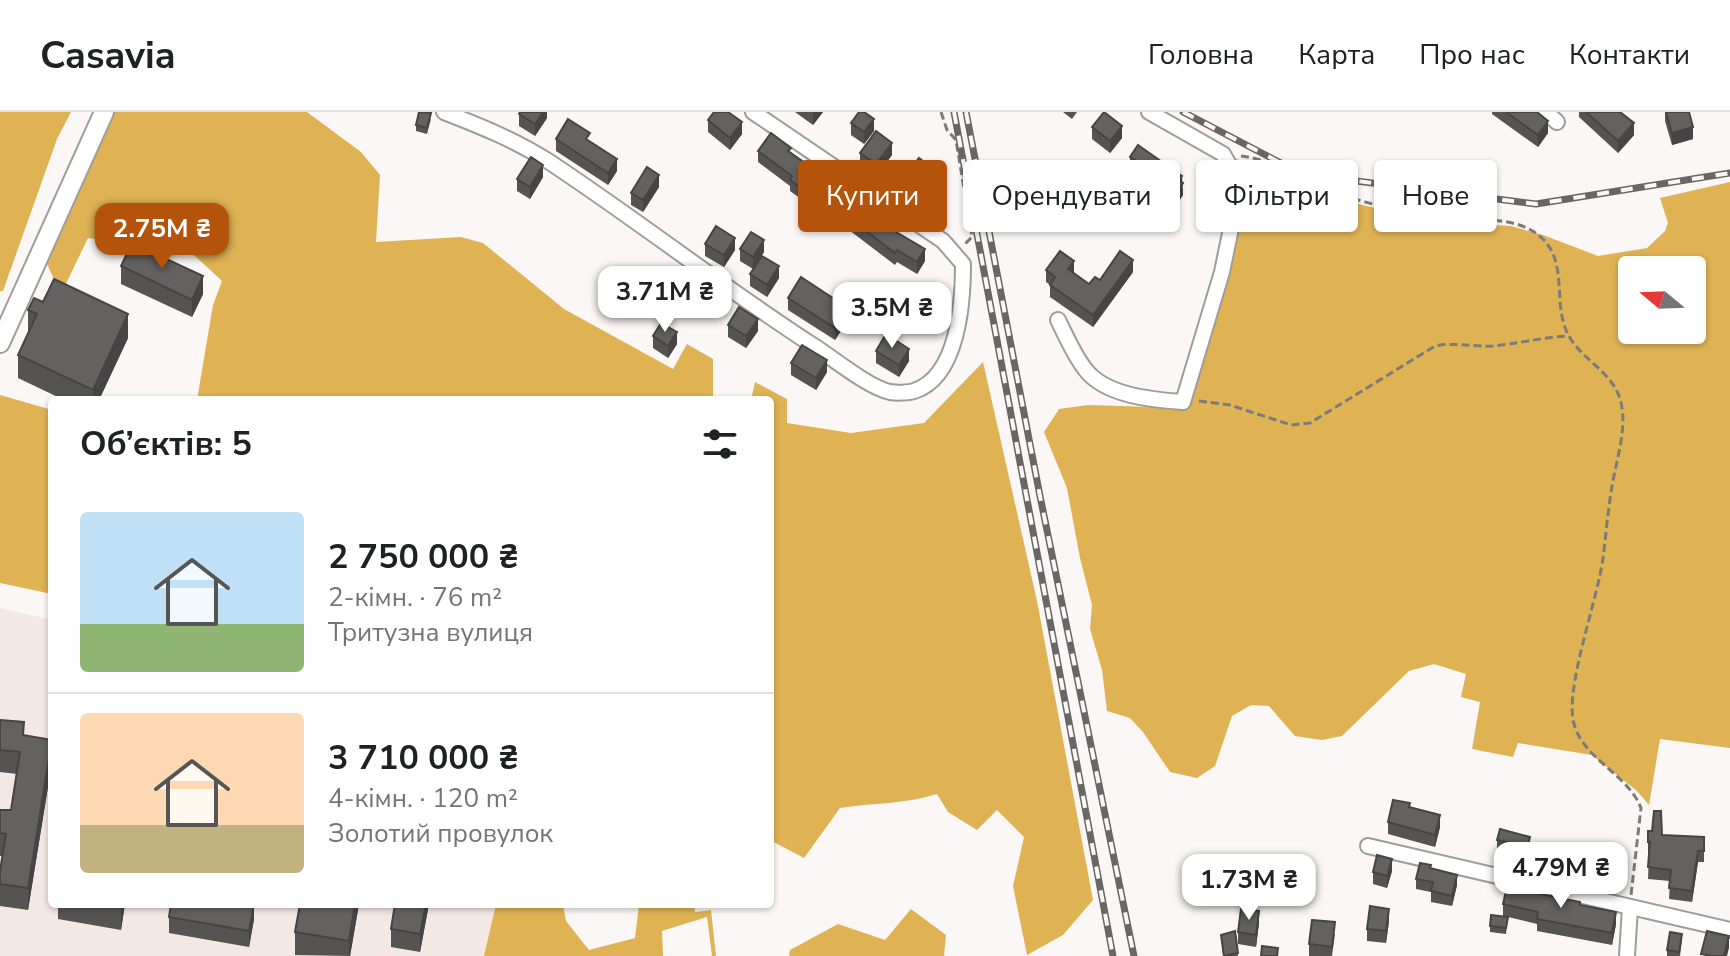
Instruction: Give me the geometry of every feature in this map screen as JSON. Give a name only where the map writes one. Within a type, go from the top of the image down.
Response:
[{"type":"street","points":[[0,343],[104,112]]},
{"type":"street","points":[[444,112],[494,131],[544,159],[770,318],[864,379],[889,392],[912,392],[934,381],[946,363],[963,298],[959,259],[943,241],[753,112]]},
{"type":"street","points":[[1058,320],[1084,368],[1103,384],[1141,399],[1183,402],[1222,272],[1238,181],[1223,154],[1149,112]]},
{"type":"street","points":[[1546,112],[1557,122]]},
{"type":"street","points":[[1368,846],[1730,930]]},
{"type":"street","points":[[1627,956],[1630,907]]},
{"type":"path","points":[[941,112],[947,130],[956,140],[972,237],[959,259]]},
{"type":"path","points":[[1223,154],[1247,156],[1270,163],[1344,196],[1394,210],[1431,218],[1525,227],[1548,246],[1556,263],[1569,336],[1607,376],[1623,408],[1621,438],[1605,525],[1603,560],[1572,697],[1573,722],[1581,743],[1636,795],[1641,808],[1630,907]]},
{"type":"path","points":[[1183,402],[1210,401],[1291,425],[1310,423],[1435,346],[1455,343],[1487,346],[1569,336]]},
{"type":"shaded area","points":[[0,112],[71,112],[57,139],[3,291],[0,291]]},
{"type":"shaded area","points":[[114,112],[307,112],[361,152],[380,175],[376,242],[461,237],[483,243],[564,309],[673,369],[687,344],[713,359],[713,396],[198,396],[213,305],[222,281],[153,217],[127,244],[88,238],[61,294],[45,260]]},
{"type":"shaded area","points":[[1730,182],[1730,748],[1660,739],[1649,805],[1637,791],[1592,755],[1518,743],[1513,757],[1472,749],[1480,702],[1461,697],[1466,674],[1434,664],[1409,671],[1342,736],[1322,740],[1295,736],[1269,706],[1251,705],[1232,716],[1215,766],[1197,778],[1170,772],[1130,718],[1107,711],[1102,670],[1090,629],[1092,605],[1067,488],[1044,432],[1059,409],[1088,405],[1185,408],[1231,232],[1358,232],[1358,204],[1374,208],[1374,232],[1497,232],[1497,225],[1511,226],[1598,256],[1647,248],[1665,231],[1668,223],[1660,198]]},
{"type":"shaded area","points":[[983,362],[1037,601],[1093,900],[1063,935],[1027,955],[1013,886],[1024,837],[997,810],[977,830],[948,812],[937,794],[901,802],[840,808],[804,858],[774,842],[774,396],[752,396],[755,382],[787,399],[787,423],[851,433],[924,423]]},
{"type":"shaded area","points":[[0,395],[48,409],[48,593],[0,583]]},
{"type":"shaded area","points":[[0,608],[48,619],[48,908],[495,908],[484,956],[0,956]]},
{"type":"shaded area","points":[[495,908],[564,908],[566,921],[589,950],[635,938],[639,908],[694,908],[695,912],[711,910],[716,956],[712,956],[707,917],[662,931],[663,956],[484,956]]},
{"type":"shaded area","points":[[911,909],[946,935],[944,956],[789,956],[790,950],[838,924],[885,940]]},
{"type":"building","points":[[419,112],[431,113],[427,128],[416,125]]},
{"type":"building","points":[[520,112],[543,112],[535,124]]},
{"type":"building","points":[[714,112],[728,112],[742,122],[730,138],[708,120]]},
{"type":"building","points":[[859,112],[874,119],[864,132],[851,123]]},
{"type":"building","points":[[1104,112],[1122,126],[1110,141],[1092,127]]},
{"type":"building","points":[[1506,112],[1537,112],[1548,121],[1538,135]]},
{"type":"building","points":[[1586,112],[1620,112],[1634,123],[1618,141]]},
{"type":"building","points":[[1666,112],[1689,112],[1693,127],[1672,133]]},
{"type":"building","points":[[568,119],[590,133],[586,139],[617,159],[608,173],[556,139]]},
{"type":"building","points":[[876,131],[892,143],[879,160],[870,160],[860,153]]},
{"type":"building","points":[[771,133],[791,148],[788,151],[801,160],[798,160],[798,186],[790,180],[792,176],[758,151]]},
{"type":"building","points":[[1138,145],[1159,160],[1135,160],[1130,157]]},
{"type":"building","points":[[531,157],[543,165],[530,187],[517,179]]},
{"type":"building","points":[[647,167],[659,175],[643,200],[631,193]]},
{"type":"building","points":[[716,226],[735,238],[724,255],[705,244]]},
{"type":"building","points":[[751,232],[764,240],[753,257],[740,249]]},
{"type":"building","points":[[867,232],[896,232],[925,249],[917,262],[897,250],[895,253]]},
{"type":"building","points":[[132,243],[203,276],[192,300],[121,266]]},
{"type":"building","points":[[1060,251],[1074,261],[1068,269],[1089,284],[1095,277],[1100,280],[1120,251],[1133,260],[1093,315],[1050,285],[1055,277],[1046,270]]},
{"type":"building","points":[[762,256],[779,266],[767,285],[750,274]]},
{"type":"building","points":[[801,277],[848,308],[835,328],[788,298]]},
{"type":"building","points":[[54,279],[128,314],[93,390],[18,355],[37,314],[28,310],[34,298],[43,302]]},
{"type":"building","points":[[739,307],[758,319],[746,336],[728,325]]},
{"type":"building","points":[[661,323],[677,332],[668,346],[653,336]]},
{"type":"building","points":[[886,334],[909,349],[899,365],[876,351]]},
{"type":"building","points":[[802,345],[827,360],[816,378],[791,363]]},
{"type":"building","points":[[0,720],[24,722],[23,735],[48,739],[48,765],[28,888],[0,884],[6,834],[0,833],[0,810],[11,810],[20,752],[0,750]]},
{"type":"building","points":[[1393,800],[1440,815],[1435,835],[1388,822]]},
{"type":"building","points":[[1654,811],[1661,811],[1662,835],[1704,837],[1704,851],[1698,851],[1692,891],[1669,888],[1671,870],[1648,867],[1648,831],[1652,831]]},
{"type":"building","points":[[1500,829],[1530,837],[1525,857],[1509,853],[1512,843],[1497,840]]},
{"type":"building","points":[[1555,843],[1572,847],[1567,867],[1550,863]]},
{"type":"building","points":[[1602,854],[1624,858],[1620,878],[1599,874]]},
{"type":"building","points":[[1377,855],[1392,859],[1387,876],[1373,872]]},
{"type":"building","points":[[1420,863],[1457,875],[1452,896],[1431,891],[1433,882],[1416,879]]},
{"type":"building","points":[[1507,887],[1616,912],[1612,933],[1537,919],[1538,912],[1503,904]]},
{"type":"building","points":[[1370,906],[1389,909],[1386,931],[1367,929]]},
{"type":"building","points":[[170,908],[253,908],[249,931],[169,917]]},
{"type":"building","points":[[299,908],[354,908],[349,941],[295,932]]},
{"type":"building","points":[[394,908],[425,908],[420,934],[391,929]]},
{"type":"building","points":[[1241,909],[1259,911],[1256,935],[1238,932]]},
{"type":"building","points":[[1491,915],[1508,917],[1506,928],[1490,926]]},
{"type":"building","points":[[1312,920],[1335,922],[1332,947],[1309,944]]},
{"type":"building","points":[[1235,931],[1238,953],[1224,956],[1221,935]]},
{"type":"building","points":[[1707,931],[1729,936],[1724,956],[1701,954]]},
{"type":"building","points":[[1670,932],[1682,934],[1679,952],[1667,950]]},
{"type":"building","points":[[1262,946],[1278,948],[1277,956],[1261,956]]},
{"type":"railway","points":[[954,112],[1113,956]]},
{"type":"railway","points":[[966,112],[1134,956]]},
{"type":"railway","points":[[1183,112],[1302,174],[1536,204],[1730,173]]}]
